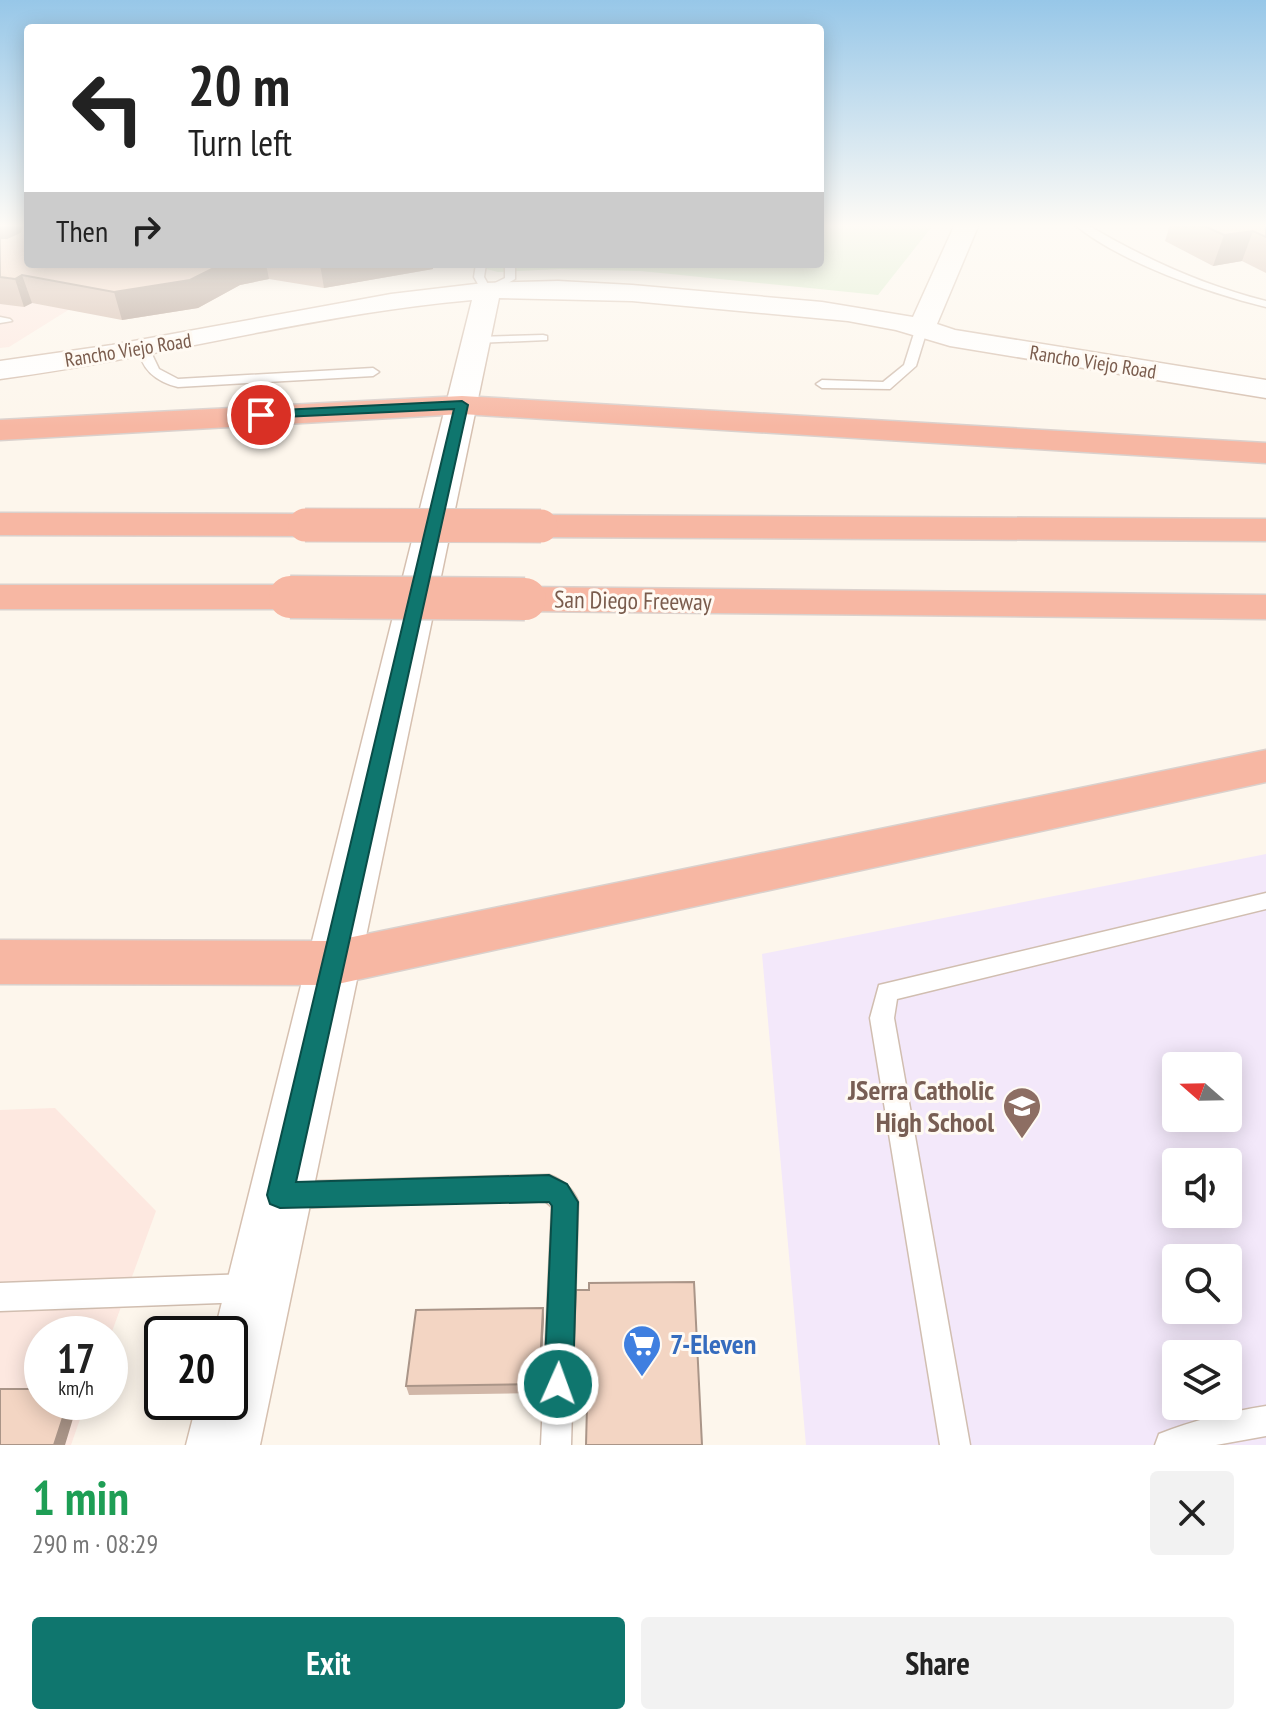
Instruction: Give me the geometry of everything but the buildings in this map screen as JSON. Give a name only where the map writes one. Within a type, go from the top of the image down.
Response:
[{"type":"highway","points":[[0,430],[462,405],[1266,453]]},
{"type":"highway","points":[[0,524],[1266,530]]},
{"type":"highway","name":"San Diego Freeway","points":[[0,597],[1266,607]]},
{"type":"highway","points":[[0,962],[333,963],[1266,766]]},
{"type":"main road","name":"Rancho Viejo Road","points":[[0,370],[144,348],[408,300],[436,291]]},
{"type":"main road","points":[[223,1445],[462,405],[476,340],[482,291]]},
{"type":"main road","name":"Rancho Viejo Road","points":[[603,291],[842,312],[922,327],[950,338],[1266,389]]},
{"type":"main road","points":[[922,327],[938,291]]},
{"type":"main road","name":"Rancho Viejo Road","points":[[922,327],[957,325],[1266,376]]},
{"type":"lane","points":[[1219,291],[1266,304]]},
{"type":"lane","points":[[822,384],[886,386],[910,366],[922,327]]},
{"type":"lane","points":[[476,340],[543,338]]},
{"type":"lane","points":[[144,348],[151,369],[158,377],[178,383],[373,372]]},
{"type":"lane","points":[[955,1445],[882,1018],[887,992],[1266,901]]},
{"type":"lane","points":[[280,1195],[549,1187],[558,1193],[565,1202],[556,1445]]},
{"type":"lane","points":[[0,1297],[259,1287]]},
{"type":"lane","points":[[1170,1445],[1219,1429],[1266,1421]]},
{"type":"shaded area","points":[[0,291],[98,291],[9,347],[0,348]]},
{"type":"shaded area","name":"JSerra Catholic High School","points":[[1266,854],[1266,1445],[806,1445],[762,954]]},
{"type":"shaded area","points":[[55,1108],[156,1211],[118,1316],[24,1316],[24,1420],[80,1420],[71,1445],[0,1445],[0,1110]]},
{"type":"green space","points":[[843,291],[881,291],[878,295]]},
{"type":"place","name":"JSerra Catholic High School","points":[[1022,1140]]},
{"type":"place","name":"7-Eleven","points":[[642,1378]]},
{"type":"route","points":[[261,415],[462,405],[280,1195],[549,1187],[558,1193],[565,1202],[558,1384]]}]
